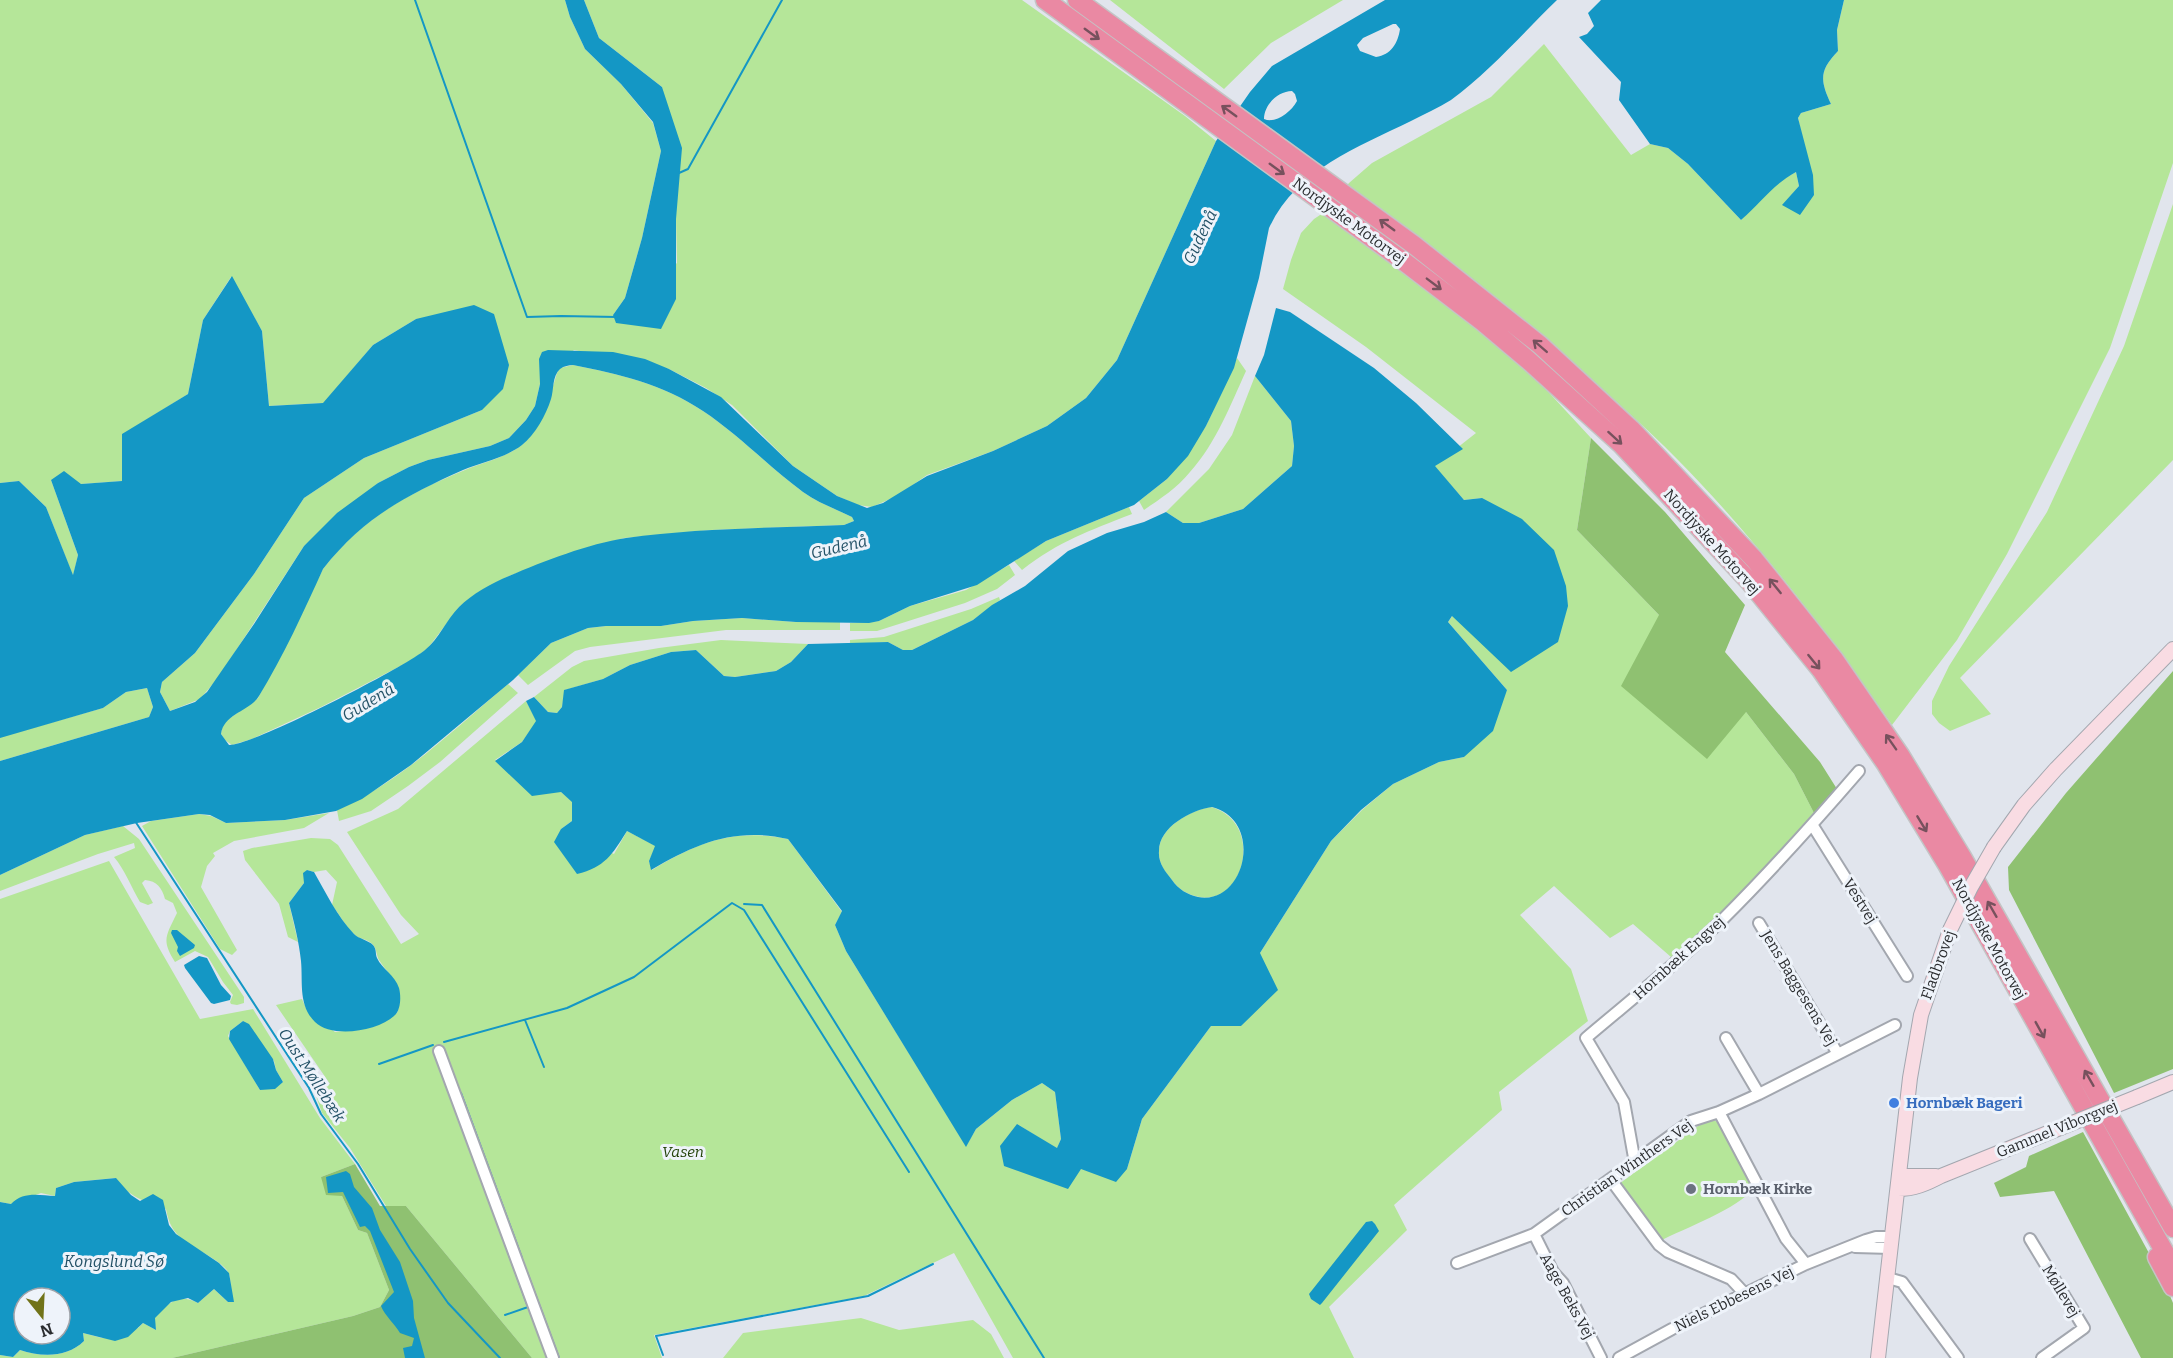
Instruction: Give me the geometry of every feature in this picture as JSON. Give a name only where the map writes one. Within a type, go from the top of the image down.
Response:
[{"type":"highway","name":"Nordjyske Motorvej","points":[[1045,0],[1443,291],[1528,360],[1622,446],[1749,581],[1821,670],[1886,764],[1948,866],[2173,1267]]},
{"type":"highway","name":"Nordjyske Motorvej","points":[[1077,0],[1454,276],[1540,345],[1631,429],[1754,559],[1834,659],[1900,755],[1956,847],[2173,1228]]},
{"type":"highway","points":[[2079,1099],[2173,1287]]},
{"type":"highway","points":[[2118,1129],[2173,1219]]},
{"type":"main road","name":"Fladbrovej","points":[[1878,1358],[1910,1077],[1921,1015],[1950,930],[1994,847],[2024,805],[2173,649]]},
{"type":"main road","name":"Gammel Viborgvej","points":[[1898,1182],[1941,1176],[2173,1082]]},
{"type":"street","name":"Hornbæk Engvej","points":[[1635,1163],[1624,1102],[1586,1038],[1659,978],[1722,920],[1813,826],[1859,771]]},
{"type":"street","name":"Vestvej","points":[[1813,826],[1907,976]]},
{"type":"street","name":"Jens Baggesens Vej","points":[[1759,923],[1838,1054]]},
{"type":"street","name":"Christian Winthers Vej","points":[[1457,1263],[1534,1234],[1692,1121],[1759,1094],[1895,1025]]},
{"type":"street","points":[[1726,1038],[1759,1094]]},
{"type":"street","points":[[439,1052],[553,1358]]},
{"type":"street","points":[[1719,1112],[1786,1239],[1806,1264]]},
{"type":"street","points":[[1611,1180],[1659,1245],[1668,1252],[1731,1279],[1745,1294]]},
{"type":"street","name":"Aage Beks Vej","points":[[1534,1234],[1553,1272],[1563,1283],[1601,1358]]},
{"type":"street","name":"Møllevej","points":[[2030,1239],[2084,1328],[2042,1358]]},
{"type":"street","name":"Niels Ebbesens Vej","points":[[1619,1358],[1672,1329],[1806,1264],[1852,1247],[1892,1243]]},
{"type":"street","points":[[1888,1278],[1898,1280],[1906,1286],[1958,1358]]},
{"type":"green space","points":[[0,0],[565,0],[585,49],[621,84],[653,123],[661,151],[642,238],[625,298],[613,315],[677,263],[676,219],[662,87],[599,38],[584,0],[1022,0],[1185,116],[1216,141],[1117,360],[1086,398],[1047,426],[993,451],[927,475],[897,496],[872,507],[858,505],[837,496],[793,466],[732,405],[706,388],[669,369],[574,350],[540,384],[535,406],[526,420],[509,438],[490,446],[428,460],[378,483],[304,546],[218,678],[200,699],[170,711],[160,692],[162,682],[195,653],[254,574],[304,498],[364,458],[482,410],[416,319],[373,345],[324,403],[269,406],[262,331],[231,277],[203,320],[188,394],[122,435],[123,481],[81,484],[51,480],[78,555],[73,576],[46,507],[19,481],[0,483]]},
{"type":"green space","points":[[1110,0],[1343,0],[1271,43],[1224,89]]},
{"type":"green space","name":"Vasen","points":[[1844,0],[2173,0],[2173,163],[2110,348],[2007,554],[1957,640],[1892,725],[1817,622],[1764,555],[1665,447],[1571,361],[1541,384],[1591,438],[1577,530],[1659,615],[1746,712],[1794,774],[1815,815],[1726,909],[1671,957],[1633,924],[1610,938],[1554,886],[1520,915],[1571,969],[1588,1021],[1499,1092],[1502,1110],[1394,1205],[1407,1230],[1329,1307],[1354,1358],[1013,1358],[954,1253],[864,1296],[654,1335],[662,1358],[532,1358],[406,1206],[386,1206],[350,1148],[322,1113],[314,1090],[330,1084],[276,1005],[302,999],[306,1008],[335,1032],[368,1028],[397,1013],[399,990],[379,960],[373,945],[355,935],[332,905],[337,882],[326,870],[314,872],[307,870],[304,883],[289,903],[298,942],[288,937],[279,904],[245,860],[243,851],[311,838],[330,839],[338,845],[401,944],[419,934],[401,915],[347,832],[398,809],[526,701],[537,721],[522,742],[495,760],[561,792],[573,802],[572,821],[561,829],[614,854],[627,831],[656,846],[649,861],[652,870],[685,852],[717,840],[750,835],[788,839],[842,912],[835,925],[846,951],[966,1146],[976,1129],[1012,1100],[1042,1083],[1055,1092],[1061,1139],[1057,1149],[1017,1124],[1081,1169],[1127,1169],[1142,1119],[1211,1026],[1241,1026],[1260,953],[1331,841],[1362,810],[1393,784],[1439,762],[1464,757],[1507,690],[1448,622],[1453,615],[1482,498],[1464,500],[1434,466],[1476,433],[1366,347],[1283,289],[1301,233],[1323,213],[1349,183],[1372,163],[1491,97],[1544,44],[1631,155],[1650,144],[1668,148],[1688,164],[1741,220],[1776,183],[1796,172],[1799,186],[1783,205],[1814,195],[1798,118],[1801,113],[1831,104],[1823,76],[1827,64],[1838,51],[1837,30]]},
{"type":"green space","points":[[2173,204],[2173,460],[1960,678],[1991,714],[1950,731],[1932,714],[1932,701],[1949,666],[2047,512],[2124,346]]},
{"type":"green space","points":[[1237,358],[1246,371],[1222,424],[1207,449],[1180,483],[1144,510],[1139,501],[1167,479],[1206,426]]},
{"type":"green space","points":[[573,365],[640,381],[688,402],[729,430],[803,492],[852,517],[854,521],[844,525],[711,530],[624,538],[562,556],[509,576],[477,593],[459,607],[428,648],[412,660],[321,707],[252,739],[232,745],[225,740],[221,734],[222,727],[226,721],[258,698],[323,569],[338,551],[353,535],[405,498],[518,448],[531,436],[541,419],[560,368]]},
{"type":"green space","points":[[1255,376],[1291,421],[1294,446],[1292,466],[1243,509],[1199,523],[1183,523],[1166,512],[1209,469],[1232,435]]},
{"type":"green space","points":[[1591,438],[1665,512],[1745,605],[1725,652],[1820,762],[1837,789],[1815,815],[1794,774],[1746,712],[1707,759],[1621,686],[1659,615],[1577,530]]},
{"type":"green space","points":[[1129,507],[1132,514],[1062,544],[1022,570],[1014,561],[1046,541]]},
{"type":"green space","points":[[1009,565],[1015,575],[997,589],[965,603],[877,631],[850,631],[850,623],[879,621],[910,606],[966,590]]},
{"type":"green space","points":[[999,597],[1000,600],[973,620],[912,650],[903,650],[888,642],[850,644],[850,640],[884,637],[971,609]]},
{"type":"green space","points":[[742,618],[840,622],[840,630],[726,630],[590,647],[575,651],[528,685],[518,675],[551,643],[588,628],[661,626],[693,621]]},
{"type":"green space","points":[[721,640],[808,644],[791,662],[776,671],[735,677],[724,676],[696,650],[671,652],[630,665],[603,679],[565,690],[562,707],[557,713],[548,712],[534,697],[572,667],[584,661]]},
{"type":"green space","points":[[2173,671],[2173,1069],[2114,1093],[2009,890],[2008,867],[2066,793]]},
{"type":"green space","points":[[508,684],[518,693],[440,762],[371,811],[339,821],[337,810],[361,798],[405,770]]},
{"type":"green space","points":[[147,688],[153,707],[149,717],[0,761],[0,737],[103,708],[126,692]]},
{"type":"green space","points":[[1211,807],[1228,816],[1238,829],[1243,844],[1242,861],[1237,876],[1228,889],[1215,896],[1199,897],[1184,891],[1167,874],[1160,859],[1160,842],[1164,834],[1177,821],[1194,812]]},
{"type":"green space","points":[[329,813],[304,828],[234,841],[213,853],[215,856],[207,866],[201,887],[237,950],[232,955],[220,949],[142,826],[151,821],[199,814],[211,816],[226,823],[285,820]]},
{"type":"green space","points":[[123,826],[139,839],[244,997],[244,1003],[231,1004],[233,995],[208,957],[195,951],[175,962],[167,943],[168,933],[177,913],[173,903],[165,899],[161,888],[145,880],[142,883],[153,903],[148,905],[140,902],[114,857],[135,848],[134,843],[0,891],[0,875],[85,835]]},
{"type":"green space","points":[[109,861],[200,1019],[253,1009],[320,1118],[355,1164],[321,1177],[342,1196],[358,1230],[367,1233],[389,1290],[380,1307],[353,1316],[172,1358],[0,1358],[0,1355],[13,1357],[20,1350],[45,1355],[70,1351],[84,1341],[83,1333],[102,1338],[138,1328],[143,1323],[156,1330],[154,1318],[173,1301],[184,1299],[198,1303],[214,1289],[228,1302],[230,1284],[229,1274],[224,1267],[177,1234],[168,1219],[166,1209],[132,1194],[115,1178],[74,1182],[56,1188],[55,1196],[41,1193],[11,1204],[0,1202],[0,899]],"holes":[[[243,1021],[274,1061],[283,1082],[260,1090],[228,1036],[230,1031]]]},
{"type":"green space","points":[[1713,1120],[1720,1123],[1754,1188],[1724,1211],[1660,1241],[1619,1184],[1705,1121]]},
{"type":"green space","points":[[2083,1132],[2162,1277],[2173,1303],[2173,1358],[2141,1358],[2054,1191],[2000,1197],[1994,1183],[2026,1167],[2029,1156]]},
{"type":"green space","points":[[355,1164],[380,1206],[406,1206],[532,1358],[172,1358],[353,1316],[380,1307],[389,1290],[367,1233],[358,1230],[342,1196],[326,1195],[321,1177]]},
{"type":"green space","points":[[861,1318],[899,1330],[973,1320],[991,1334],[1004,1358],[723,1358],[743,1333]]},
{"type":"water","points":[[565,0],[584,0],[599,38],[662,87],[682,148],[676,219],[676,299],[661,329],[616,323],[613,315],[625,298],[642,238],[661,151],[653,122],[621,84],[585,49]]},
{"type":"water","name":"Gudenå","points":[[1385,0],[1557,0],[1492,65],[1451,100],[1349,151],[1311,176],[1295,191],[1269,228],[1259,278],[1234,368],[1206,426],[1188,456],[1167,479],[1134,505],[1046,541],[977,585],[910,606],[879,621],[869,623],[796,622],[742,618],[693,621],[661,626],[588,628],[551,643],[513,680],[411,765],[362,799],[336,811],[285,820],[226,823],[210,815],[199,814],[137,823],[85,835],[0,875],[0,761],[149,717],[153,707],[147,688],[126,692],[103,708],[0,738],[0,483],[19,481],[46,507],[73,575],[78,555],[51,480],[64,471],[81,484],[122,481],[122,434],[188,394],[203,320],[232,276],[262,331],[269,406],[323,403],[373,345],[416,319],[474,305],[494,314],[509,365],[503,389],[482,410],[364,458],[304,498],[254,574],[195,653],[162,682],[160,692],[170,711],[195,702],[207,692],[304,546],[337,513],[378,483],[409,467],[428,460],[490,446],[509,438],[526,420],[535,406],[540,384],[539,359],[542,352],[548,350],[613,352],[645,359],[669,369],[721,397],[793,466],[837,496],[867,508],[883,503],[927,476],[993,451],[1047,426],[1086,398],[1117,360],[1216,141],[1250,92],[1272,66]],"holes":[[[1393,24],[1400,29],[1398,39],[1390,51],[1376,57],[1360,51],[1357,45],[1363,38]],[[1292,91],[1295,94],[1297,101],[1294,105],[1278,118],[1264,119],[1269,104],[1277,96]],[[571,365],[640,381],[688,402],[729,430],[803,492],[852,517],[854,521],[844,525],[708,530],[626,538],[597,544],[551,559],[489,585],[476,593],[459,607],[425,650],[388,673],[295,720],[243,742],[229,745],[221,734],[223,727],[227,721],[259,696],[285,650],[323,569],[338,551],[370,522],[404,499],[463,470],[501,457],[522,445],[536,430],[546,412],[557,372]]]},
{"type":"water","points":[[1601,0],[1844,0],[1837,30],[1838,51],[1827,64],[1823,76],[1831,104],[1801,113],[1798,118],[1813,175],[1814,195],[1800,215],[1782,205],[1799,186],[1796,172],[1773,189],[1741,220],[1688,164],[1668,148],[1650,144],[1619,100],[1621,82],[1579,37],[1587,34],[1594,26],[1588,13]]},
{"type":"water","points":[[1276,308],[1290,312],[1374,368],[1416,403],[1463,449],[1435,466],[1464,500],[1482,498],[1522,519],[1554,550],[1566,586],[1568,606],[1558,642],[1511,672],[1452,616],[1448,622],[1507,690],[1493,731],[1464,757],[1439,762],[1393,784],[1361,810],[1331,841],[1260,953],[1278,990],[1241,1026],[1211,1026],[1142,1119],[1127,1169],[1116,1182],[1081,1169],[1068,1189],[1004,1166],[1000,1146],[1017,1124],[1057,1148],[1061,1139],[1055,1092],[1042,1083],[1012,1100],[976,1129],[966,1147],[846,951],[835,925],[842,911],[788,839],[751,835],[733,836],[684,852],[651,870],[649,861],[655,846],[627,831],[607,859],[595,868],[577,874],[554,842],[561,829],[572,821],[572,802],[561,792],[532,796],[495,761],[522,742],[536,721],[526,701],[534,697],[548,712],[557,713],[562,707],[564,690],[603,679],[630,665],[671,652],[696,650],[724,676],[735,677],[776,671],[791,662],[808,644],[888,642],[903,650],[912,650],[973,620],[992,605],[1025,586],[1068,551],[1107,533],[1144,522],[1166,512],[1183,523],[1199,523],[1243,509],[1292,466],[1294,446],[1291,421],[1255,376],[1264,355]],"holes":[[[1212,807],[1229,815],[1239,828],[1243,844],[1242,861],[1237,876],[1227,889],[1214,896],[1198,897],[1180,889],[1161,863],[1159,851],[1164,834],[1178,821],[1204,809]]]},
{"type":"water","points":[[307,870],[314,872],[337,912],[354,934],[373,945],[379,962],[397,983],[400,991],[400,1005],[396,1014],[389,1020],[356,1031],[333,1030],[315,1022],[306,1008],[302,993],[299,947],[289,903],[304,883],[303,873]]},
{"type":"water","points":[[172,930],[177,930],[195,945],[194,948],[180,956],[171,933]]},
{"type":"water","points":[[199,956],[207,958],[221,985],[231,996],[230,1000],[211,1003],[185,968],[184,965]]},
{"type":"water","points":[[243,1021],[249,1024],[273,1059],[283,1082],[275,1089],[260,1090],[229,1039],[230,1031]]},
{"type":"water","points":[[346,1171],[350,1174],[354,1187],[372,1208],[380,1230],[400,1262],[413,1301],[414,1318],[425,1358],[405,1358],[403,1348],[412,1346],[414,1338],[400,1333],[381,1306],[394,1292],[370,1231],[365,1226],[360,1227],[343,1192],[328,1193],[326,1177]]},
{"type":"water","name":"Kongslund Sø","points":[[116,1178],[131,1195],[140,1201],[153,1194],[163,1200],[169,1225],[176,1234],[219,1263],[229,1273],[234,1302],[228,1302],[214,1289],[198,1303],[188,1298],[171,1302],[155,1318],[156,1330],[143,1323],[128,1337],[115,1341],[83,1333],[84,1341],[70,1351],[62,1353],[45,1355],[20,1350],[13,1357],[0,1355],[0,1202],[11,1204],[26,1195],[55,1196],[56,1188],[74,1182]]},
{"type":"water","points":[[1372,1221],[1379,1231],[1320,1305],[1311,1299],[1309,1294],[1366,1222]]},
{"type":"waterway","points":[[415,0],[527,317],[617,317]]},
{"type":"waterway","points":[[679,173],[688,169],[782,0]]},
{"type":"waterway","name":"Oust Møllebæk","points":[[135,821],[309,1088],[321,1114],[358,1164],[410,1249],[448,1303],[500,1358]]},
{"type":"waterway","points":[[444,1042],[567,1008],[634,977],[732,903],[744,910],[909,1172]]},
{"type":"waterway","points":[[744,904],[762,905],[1044,1358]]},
{"type":"waterway","points":[[525,1020],[544,1067]]},
{"type":"waterway","points":[[379,1064],[433,1045]]},
{"type":"waterway","points":[[309,1088],[323,1083]]},
{"type":"waterway","points":[[461,1093],[522,1258]]},
{"type":"waterway","points":[[493,1211],[528,1307],[505,1315]]},
{"type":"waterway","points":[[663,1355],[656,1336],[868,1296],[933,1264]]},
{"type":"waterway","points":[[527,1272],[559,1358]]},
{"type":"place","name":"Hornbæk Bageri","points":[[1894,1103]]},
{"type":"place","name":"Hornbæk Kirke","points":[[1691,1189]]}]
